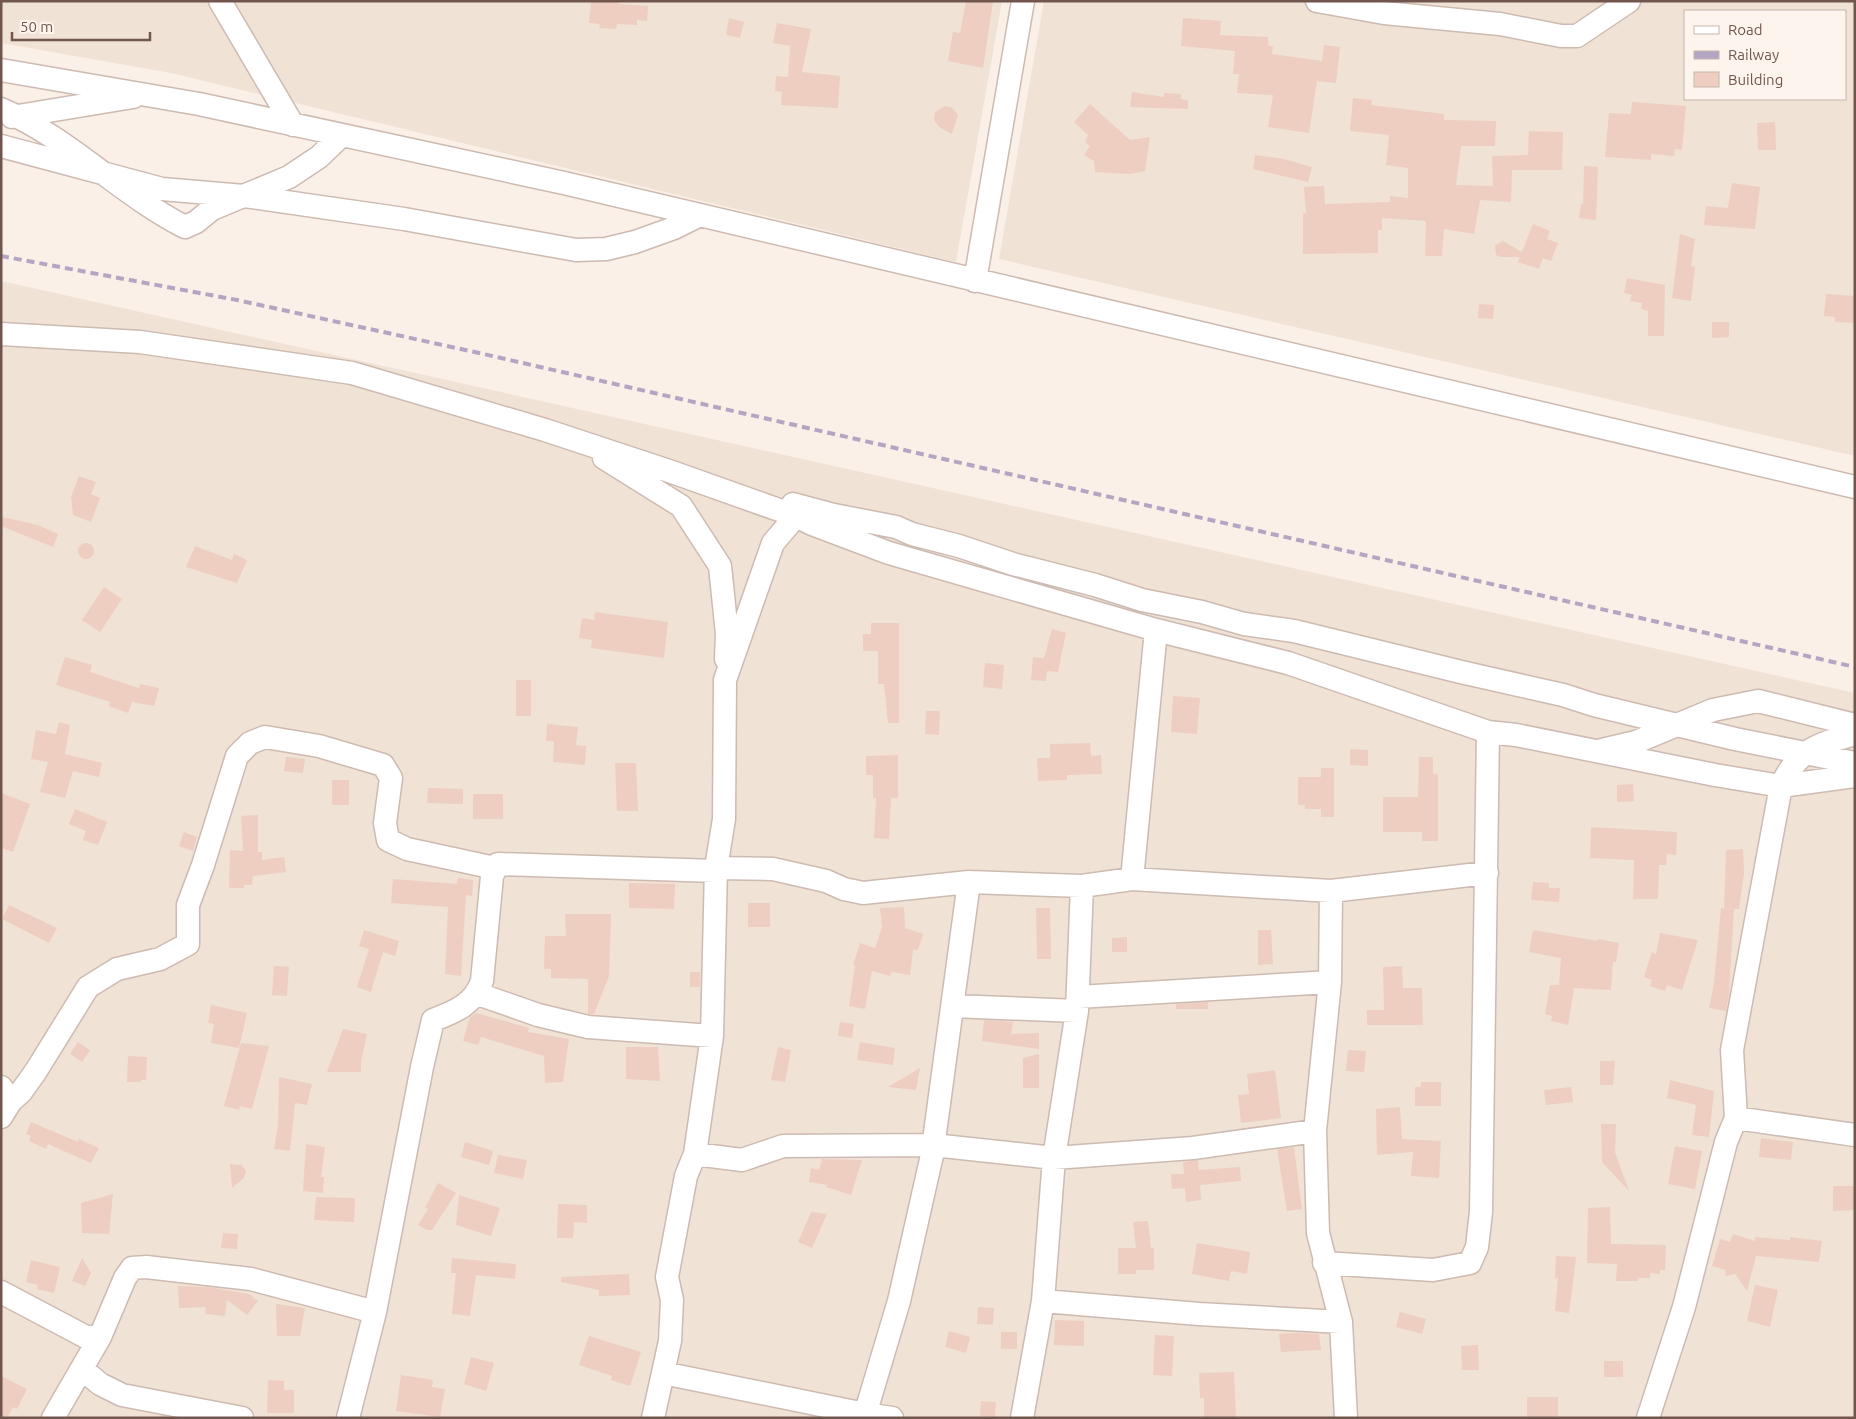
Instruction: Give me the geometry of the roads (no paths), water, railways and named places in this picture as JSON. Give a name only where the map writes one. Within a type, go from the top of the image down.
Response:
[{"type":"street","points":[[220,1],[293,125]]},
{"type":"street","points":[[975,281],[1023,1]]},
{"type":"street","points":[[1317,1],[1392,14],[1500,24],[1561,36],[1576,36],[1628,1]]},
{"type":"street","points":[[1,70],[149,94],[564,183],[1855,487]]},
{"type":"street","points":[[7,115],[149,94]]},
{"type":"street","points":[[7,115],[73,150],[153,210],[185,227],[196,222],[212,209],[289,177],[319,157],[341,136]]},
{"type":"street","points":[[1,146],[162,189],[244,196],[404,220],[576,250],[606,249],[635,242],[674,228],[700,215]]},
{"type":"street","points":[[1,334],[140,342],[352,372],[582,442],[751,499],[889,553],[1156,630],[1288,663],[1488,732],[1516,735],[1715,775],[1781,786],[1855,776]]},
{"type":"street","points":[[582,442],[623,471],[681,506],[720,566],[727,634],[724,819],[716,868],[712,1036],[694,1154],[686,1176],[667,1277],[672,1300],[670,1341],[652,1418]]},
{"type":"street","points":[[751,499],[784,501],[834,515],[896,527],[912,534],[959,546],[1013,564],[1095,585],[1142,600],[1202,612],[1244,624],[1294,631],[1452,670],[1564,695],[1594,705],[1677,725],[1855,763]]},
{"type":"street","points":[[725,680],[773,543],[796,516]]},
{"type":"street","points":[[1132,879],[1156,630]]},
{"type":"street","points":[[1597,751],[1636,742],[1713,710],[1758,701],[1855,725]]},
{"type":"street","points":[[1324,1262],[1433,1270],[1470,1263],[1477,1247],[1481,1212],[1488,732]]},
{"type":"street","points":[[1648,1418],[1684,1307],[1726,1142],[1736,1118],[1732,1050],[1781,786],[1790,766],[1804,752],[1855,734]]},
{"type":"street","points":[[4,1102],[21,1092],[88,987],[117,969],[160,959],[188,944],[188,905],[203,865],[237,756],[250,742],[265,737],[319,746],[383,765],[391,778],[385,823],[388,840],[407,850],[495,868]]},
{"type":"street","points":[[348,1418],[375,1312],[422,1067],[434,1020],[452,1013],[478,994],[482,981],[492,876],[495,868],[501,864],[716,870],[716,868],[773,869],[826,881],[844,890],[863,894],[969,882],[1082,886],[1132,879],[1331,891],[1487,873]]},
{"type":"street","points":[[864,1416],[899,1301],[933,1145],[969,882]]},
{"type":"street","points":[[1022,1418],[1043,1301],[1054,1158],[1078,1004],[1082,886]]},
{"type":"street","points":[[1331,891],[1330,982],[1315,1131],[1318,1233],[1341,1322],[1346,1418]]},
{"type":"street","points":[[953,1006],[1078,1004],[1330,982]]},
{"type":"street","points":[[478,994],[538,1015],[588,1027],[712,1036]]},
{"type":"street","points":[[1736,1118],[1855,1134]]},
{"type":"street","points":[[694,1154],[742,1160],[783,1146],[933,1145],[1054,1158],[1194,1148],[1315,1131]]},
{"type":"street","points":[[53,1418],[100,1337],[125,1278],[132,1268],[146,1267],[251,1279],[375,1312]]},
{"type":"street","points":[[1,1292],[86,1337],[100,1337]]},
{"type":"street","points":[[1043,1301],[1198,1314],[1341,1322]]},
{"type":"street","points":[[82,1368],[100,1384],[122,1395],[242,1418]]},
{"type":"street","points":[[663,1373],[864,1416],[892,1418]]},
{"type":"railway","points":[[1,256],[237,300],[479,353],[1855,667]]}]
